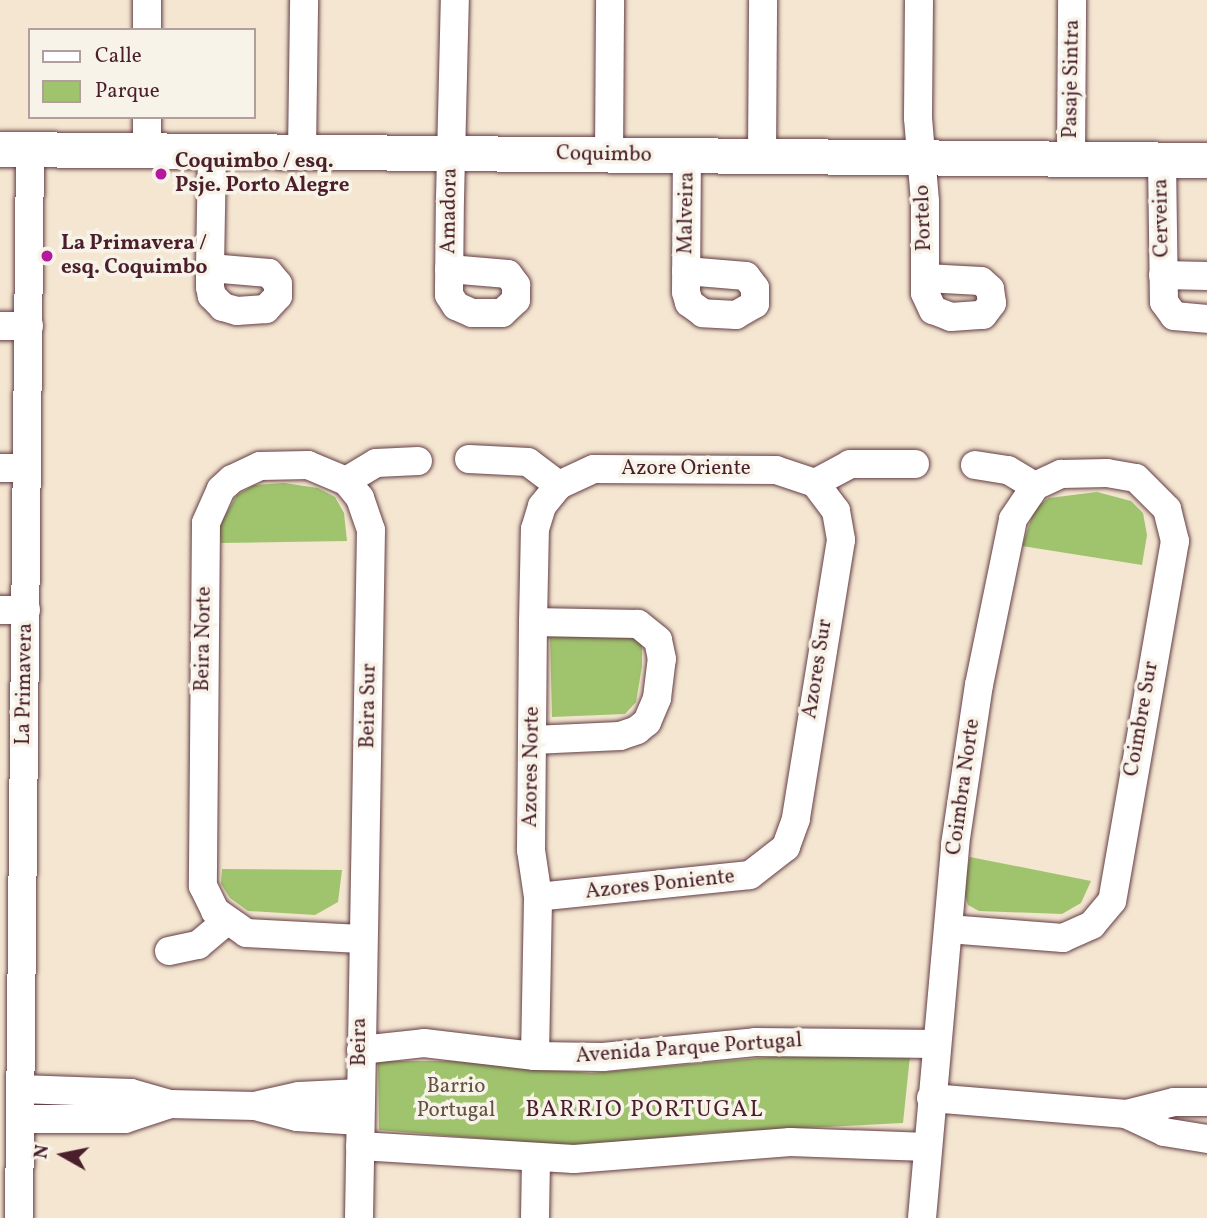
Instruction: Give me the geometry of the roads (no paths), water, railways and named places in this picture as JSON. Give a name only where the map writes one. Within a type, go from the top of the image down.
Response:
[{"type":"street","points":[[147,0],[147,28]]},
{"type":"street","points":[[302,152],[304,0]]},
{"type":"street","name":"Amadora","points":[[449,269],[455,0]]},
{"type":"street","points":[[609,155],[610,0]]},
{"type":"street","points":[[762,156],[763,0]]},
{"type":"street","name":"Portelo","points":[[919,0],[925,278]]},
{"type":"street","name":"Pasaje Sintra","points":[[1071,159],[1072,0]]},
{"type":"street","name":"Coquimbo","points":[[15,150],[147,134],[212,151],[1207,160]]},
{"type":"street","name":"La Primavera","points":[[15,150],[29,326],[14,468],[10,1035],[20,1089],[20,1119],[10,1178],[19,1218]]},
{"type":"street","points":[[210,268],[212,151]]},
{"type":"street","name":"Malveira","points":[[686,271],[687,156]]},
{"type":"street","name":"Cerveira","points":[[1162,160],[1164,302],[1170,312],[1180,318],[1207,319]]},
{"type":"street","name":"Cerveira","points":[[1163,275],[1207,276]]},
{"type":"street","points":[[0,326],[29,326]]},
{"type":"street","points":[[469,459],[528,462],[559,485]]},
{"type":"street","points":[[346,481],[376,463],[418,461]]},
{"type":"street","points":[[815,483],[850,464],[915,464]]},
{"type":"street","name":"Beira Norte","points":[[225,922],[208,899],[201,871],[208,511],[232,479],[260,466],[308,465],[346,481]]},
{"type":"street","points":[[975,465],[1008,470],[1035,486]]},
{"type":"street","name":"Azore Oriente","points":[[559,485],[581,472],[606,469],[776,470],[815,483]]},
{"type":"street","name":"Coimbre Sur","points":[[948,929],[1063,938],[1092,925],[1112,901],[1116,888],[1142,713],[1173,558],[1173,525],[1159,497],[1123,475],[1061,474],[1035,486]]},
{"type":"street","name":"Beira Sur","points":[[346,481],[360,498],[371,530],[367,851],[361,939]]},
{"type":"street","name":"Azores Sur","points":[[776,859],[792,834],[796,819],[841,540],[836,511],[815,483]]},
{"type":"street","name":"Azores Norte","points":[[535,1056],[538,897],[531,850],[535,529],[542,506],[559,485]]},
{"type":"street","name":"Coimbra Norte","points":[[922,1218],[935,1044],[965,766],[1013,519],[1035,486]]},
{"type":"street","points":[[533,622],[638,624],[658,640],[662,659],[653,710],[638,730],[620,736],[533,740]]},
{"type":"street","name":"Azores Poniente","points":[[538,897],[736,878],[751,875],[776,859]]},
{"type":"street","points":[[169,951],[198,945],[225,922],[258,936],[361,939]]},
{"type":"street","name":"Beira","points":[[359,1218],[361,939]]},
{"type":"street","name":"Avenida Parque Portugal","points":[[360,1050],[424,1043],[535,1056],[603,1057],[812,1040],[935,1044]]},
{"type":"street","points":[[20,1089],[131,1093],[170,1104],[255,1106],[360,1133],[536,1158],[613,1158],[790,1142],[928,1147]]},
{"type":"street","points":[[255,1106],[299,1096],[360,1093]]},
{"type":"street","points":[[931,1098],[1126,1114],[1174,1102],[1207,1102]]},
{"type":"street","points":[[20,1119],[125,1119],[170,1104]]},
{"type":"street","points":[[1126,1114],[1164,1132],[1207,1139]]},
{"type":"street","points":[[535,1218],[536,1158]]},
{"type":"place","name":"Coquimbo / esq. Psje. Porto Alegre","points":[[161,174]]},
{"type":"place","name":"La Primavera / esq. Coquimbo","points":[[47,256]]},
{"type":"district","name":"BARRIO PORTUGAL","points":[[645,1110]]},
{"type":"park label","name":"Barrio Portugal","points":[[456,1099]]}]
